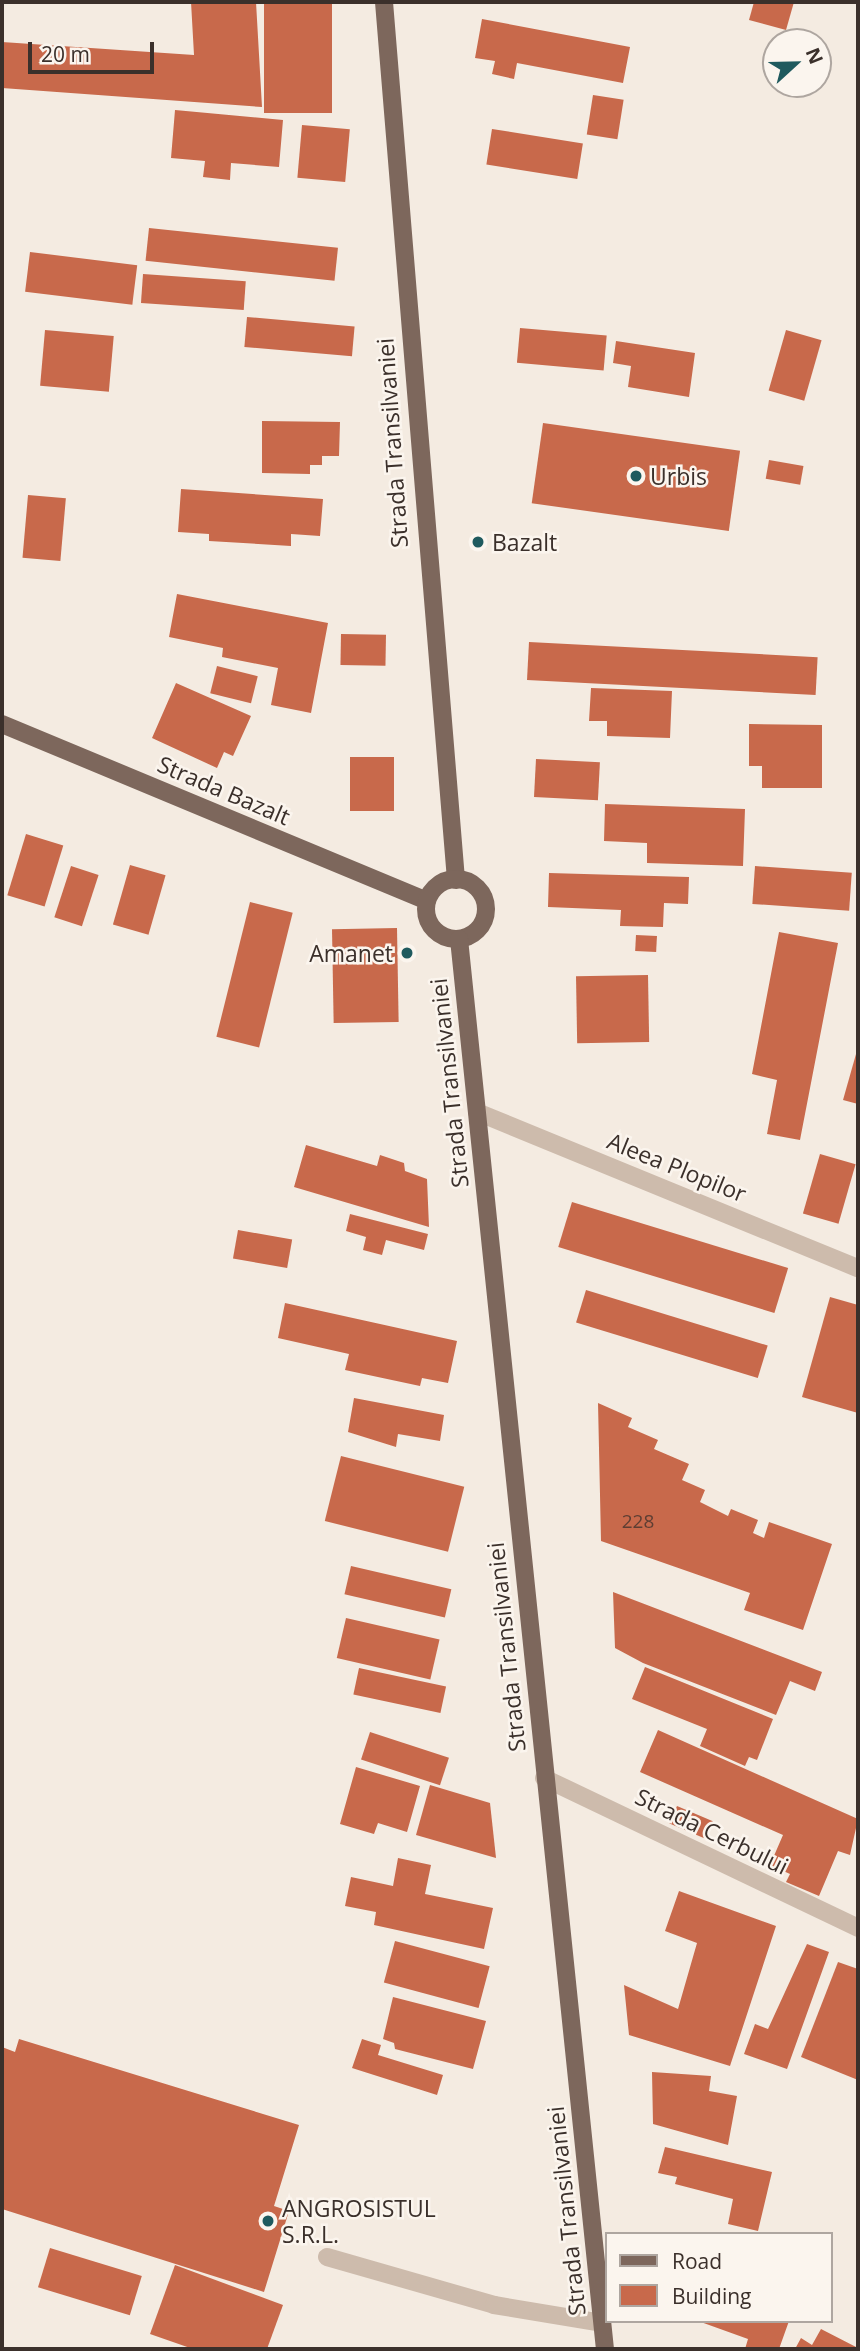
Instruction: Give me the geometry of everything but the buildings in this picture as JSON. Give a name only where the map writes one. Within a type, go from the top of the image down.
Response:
[{"type":"main road","name":"Strada Transilvaniei","points":[[384,2],[456,880]]},
{"type":"main road","name":"Strada Bazalt","points":[[2,724],[427,901]]},
{"type":"main road","points":[[456,880],[475,886],[485,903],[483,923],[458,939],[433,928],[427,901],[438,885],[456,880]]},
{"type":"main road","name":"Strada Transilvaniei","points":[[458,939],[605,2349]]},
{"type":"street","name":"Aleea Plopilor","points":[[477,1112],[858,1268]]},
{"type":"street","name":"Strada Cerbului","points":[[544,1777],[858,1928]]},
{"type":"street","points":[[327,2257],[494,2305],[602,2323]]},
{"type":"place","name":"Urbis","points":[[636,476]]},
{"type":"place","name":"Bazalt","points":[[478,542]]},
{"type":"place","name":"Amanet","points":[[407,953]]},
{"type":"place","name":"ANGROSISTUL S.R.L.","points":[[268,2221]]}]
